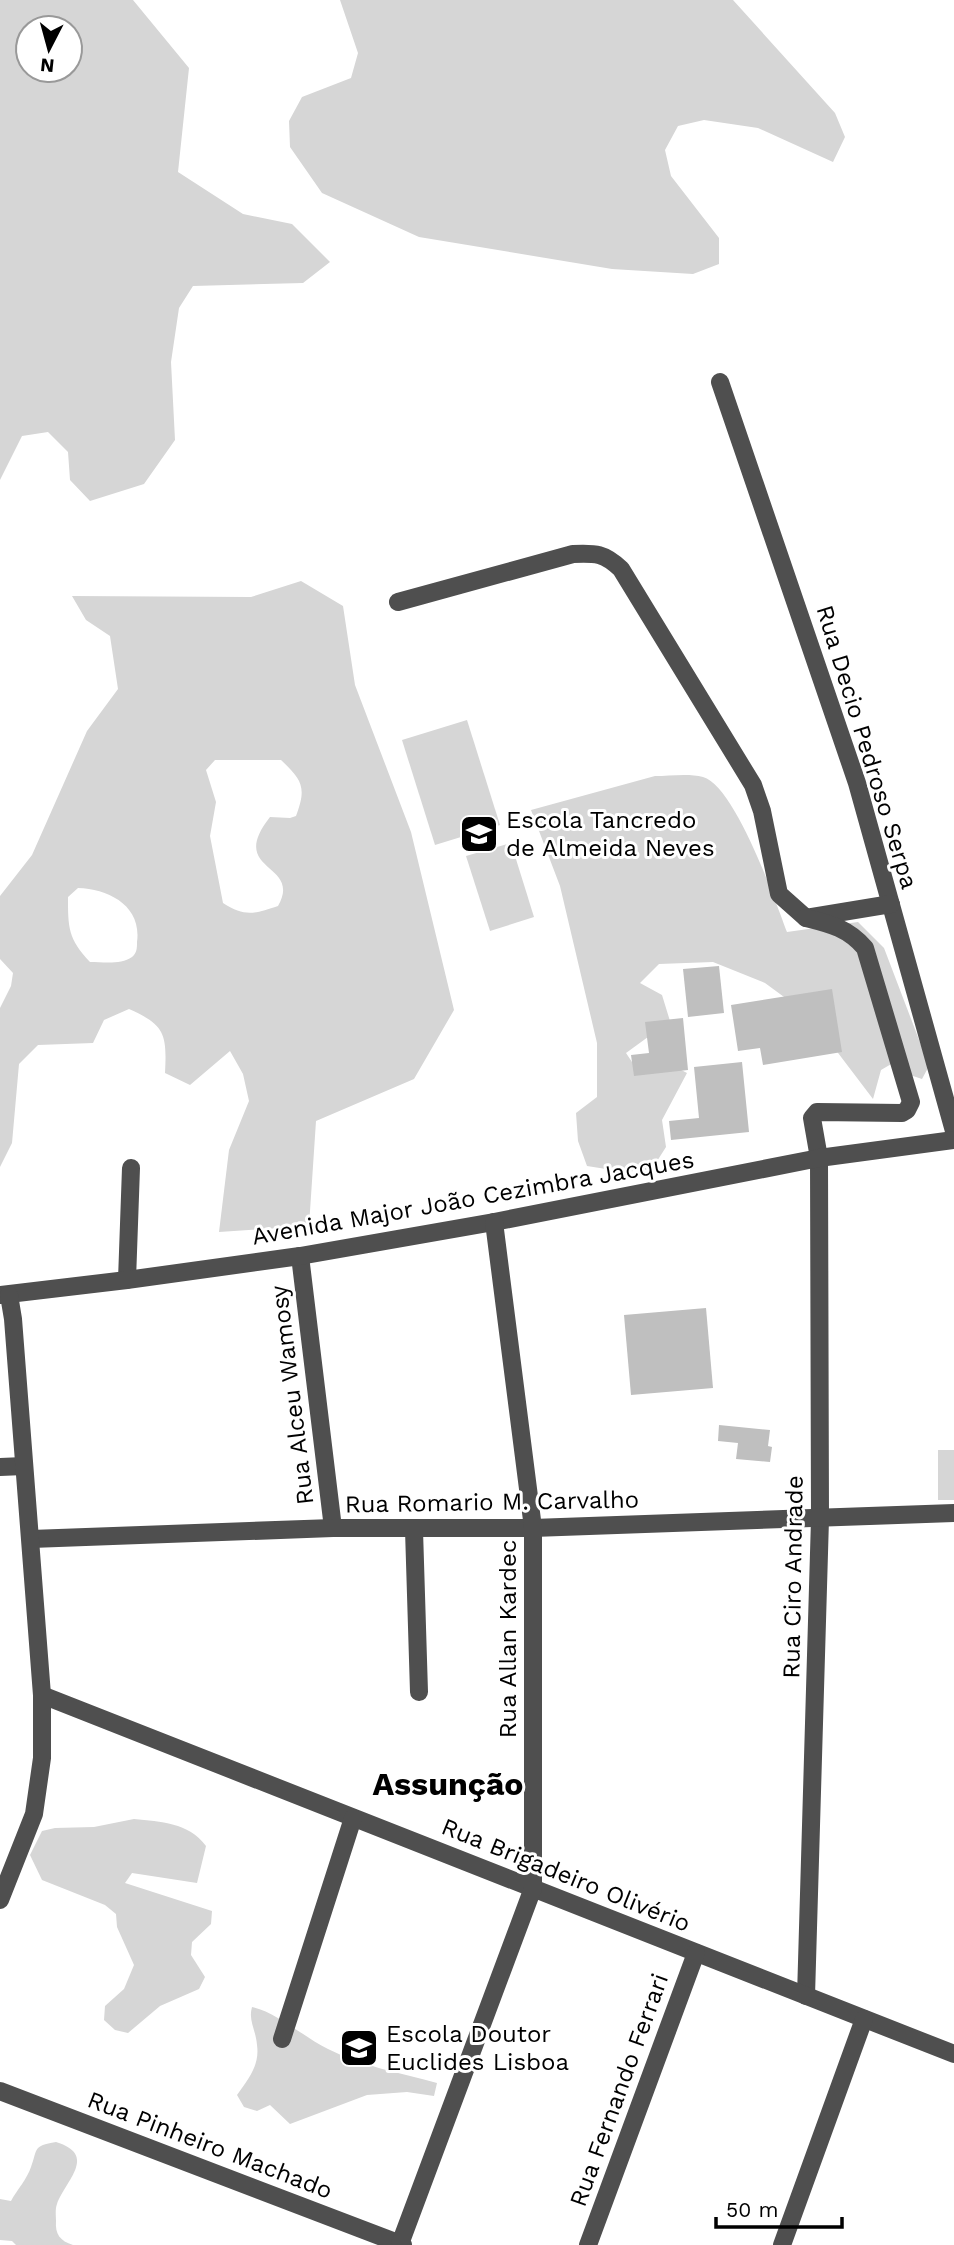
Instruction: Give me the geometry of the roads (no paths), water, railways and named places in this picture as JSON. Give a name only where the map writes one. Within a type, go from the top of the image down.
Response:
[{"type":"street","name":"Rua Decio Pedroso Serpa","points":[[720,382],[857,783],[954,1131]]},
{"type":"street","points":[[398,602],[573,554],[595,553],[609,557],[621,569],[753,785],[762,811],[779,894],[806,918],[891,904]]},
{"type":"street","name":"Rua Ciro Andrade","points":[[806,918],[839,926],[854,935],[865,948],[911,1102],[902,1113],[813,1114],[812,1121],[819,1158],[820,1519],[806,1996]]},
{"type":"street","name":"Avenida Major João Cezimbra Jacques","points":[[4,1295],[300,1256],[494,1222],[819,1158],[954,1140]]},
{"type":"street","points":[[127,1280],[131,1168]]},
{"type":"street","name":"Rua Allan Kardec","points":[[401,2245],[533,1888],[533,1528],[494,1222]]},
{"type":"street","name":"Rua Alceu Wamosy","points":[[300,1256],[333,1528]]},
{"type":"street","points":[[0,1900],[34,1814],[43,1758],[42,1695],[31,1539],[4,1295]]},
{"type":"street","points":[[0,1466],[24,1465]]},
{"type":"street","name":"Rua Romario M. Carvalho","points":[[31,1539],[333,1528],[533,1528],[954,1513]]},
{"type":"street","points":[[414,1530],[419,1692]]},
{"type":"street","name":"Rua Brigadeiro Olivério","points":[[42,1695],[954,2054]]},
{"type":"street","points":[[282,2039],[354,1818]]},
{"type":"street","name":"Rua Fernando Ferrari","points":[[588,2245],[696,1953]]},
{"type":"street","points":[[782,2245],[864,2019]]},
{"type":"street","name":"Rua Pinheiro Machado","points":[[0,2091],[401,2245]]},
{"type":"place","name":"Escola Tancredo de Almeida Neves","points":[[479,834]]},
{"type":"place","name":"Escola Doutor Euclides Lisboa","points":[[359,2048]]},
{"type":"district","name":"Assunção","points":[[448,1784]]}]
